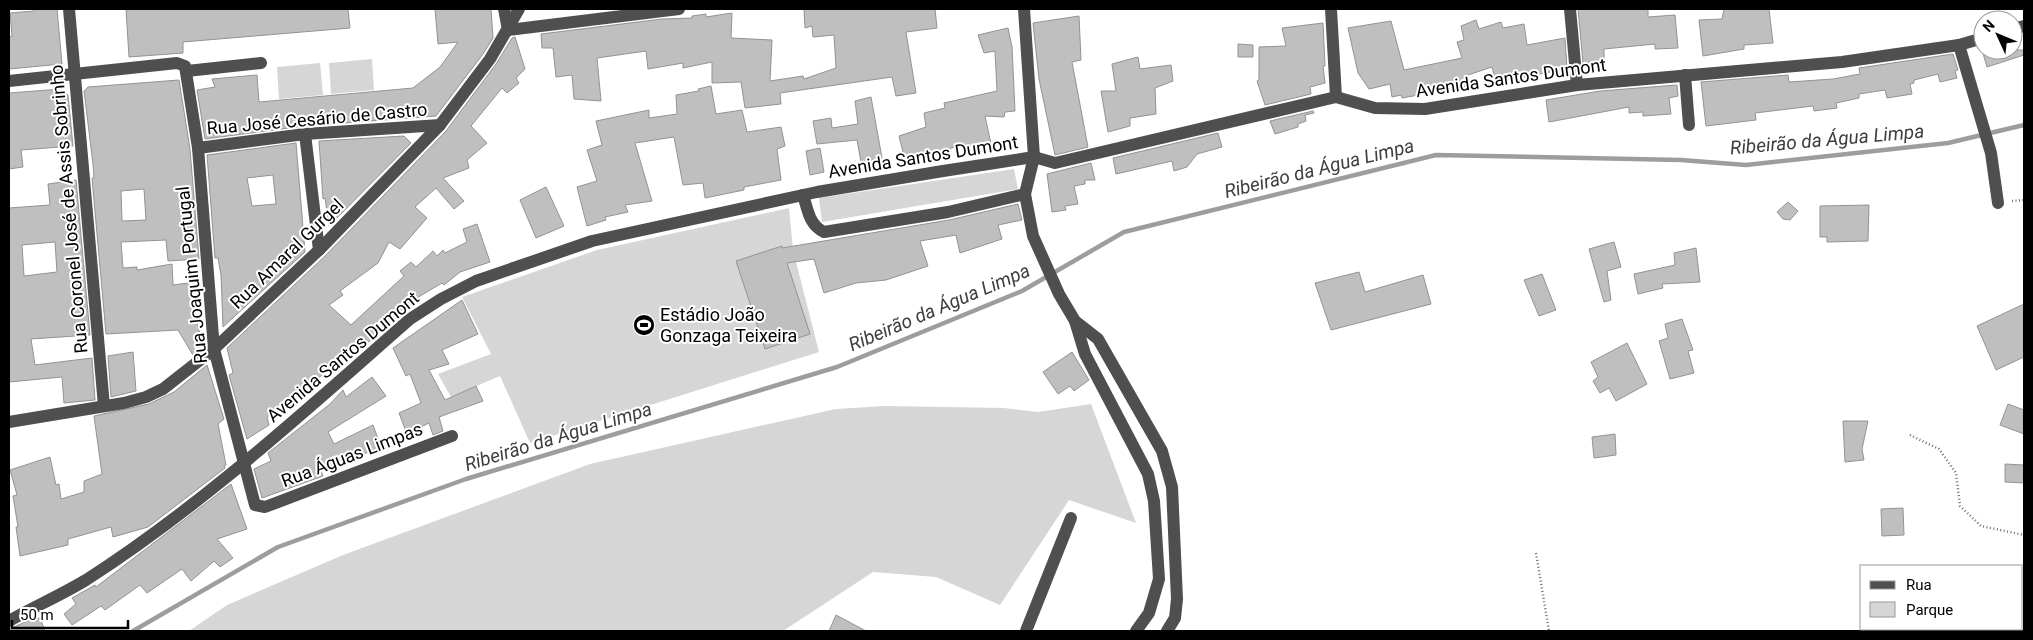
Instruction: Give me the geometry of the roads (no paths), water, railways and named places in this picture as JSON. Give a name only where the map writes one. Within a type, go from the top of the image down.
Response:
[{"type":"street","name":"Rua Coronel José de Assis Sobrinho","points":[[69,9],[104,406]]},
{"type":"street","points":[[504,9],[508,30],[679,9]]},
{"type":"street","name":"Rua Amaral Gurgel","points":[[9,422],[124,403],[163,388],[214,349],[319,250],[440,124],[490,59],[519,9]]},
{"type":"street","points":[[1024,9],[1034,157],[1025,194],[1033,236],[1059,294],[1075,321],[1085,354],[1148,474],[1154,500],[1160,578],[1149,612],[1136,631]]},
{"type":"street","points":[[1331,9],[1336,97]]},
{"type":"street","points":[[1570,9],[1578,86]]},
{"type":"street","name":"Avenida Santos Dumont","points":[[9,621],[84,580],[142,541],[243,465],[410,319],[441,298],[476,281],[592,241],[803,195],[1034,157],[1055,163],[1336,97],[1375,108],[1425,109],[1578,86],[1842,62],[1959,45],[1973,41]]},
{"type":"street","points":[[1959,45],[1979,107],[1991,153],[1998,203]]},
{"type":"street","points":[[9,81],[75,73],[260,63]]},
{"type":"street","name":"Rua Joaquim Portugal","points":[[182,67],[198,148],[214,349],[255,506],[265,507]]},
{"type":"street","points":[[1685,75],[1689,125]]},
{"type":"street","name":"Rua José Cesário de Castro","points":[[198,148],[305,134],[440,124]]},
{"type":"street","points":[[305,134],[319,250]]},
{"type":"street","points":[[803,195],[810,220],[816,229],[824,232],[948,212],[1025,194]]},
{"type":"street","points":[[1075,321],[1098,339],[1162,451],[1172,487],[1177,599],[1175,618],[1167,631]]},
{"type":"street","name":"Rua Águas Limpas","points":[[265,507],[452,436]]},
{"type":"street","points":[[1026,631],[1072,518]]},
{"type":"waterway","name":"Ribeirão da Água Limpa","points":[[133,631],[278,547],[466,479],[837,367],[1022,291],[1124,232],[1436,155],[1681,160],[1746,165],[1948,143],[2024,125]]},
{"type":"place","name":"Estádio João Gonzaga Teixeira","points":[[644,325]]}]
